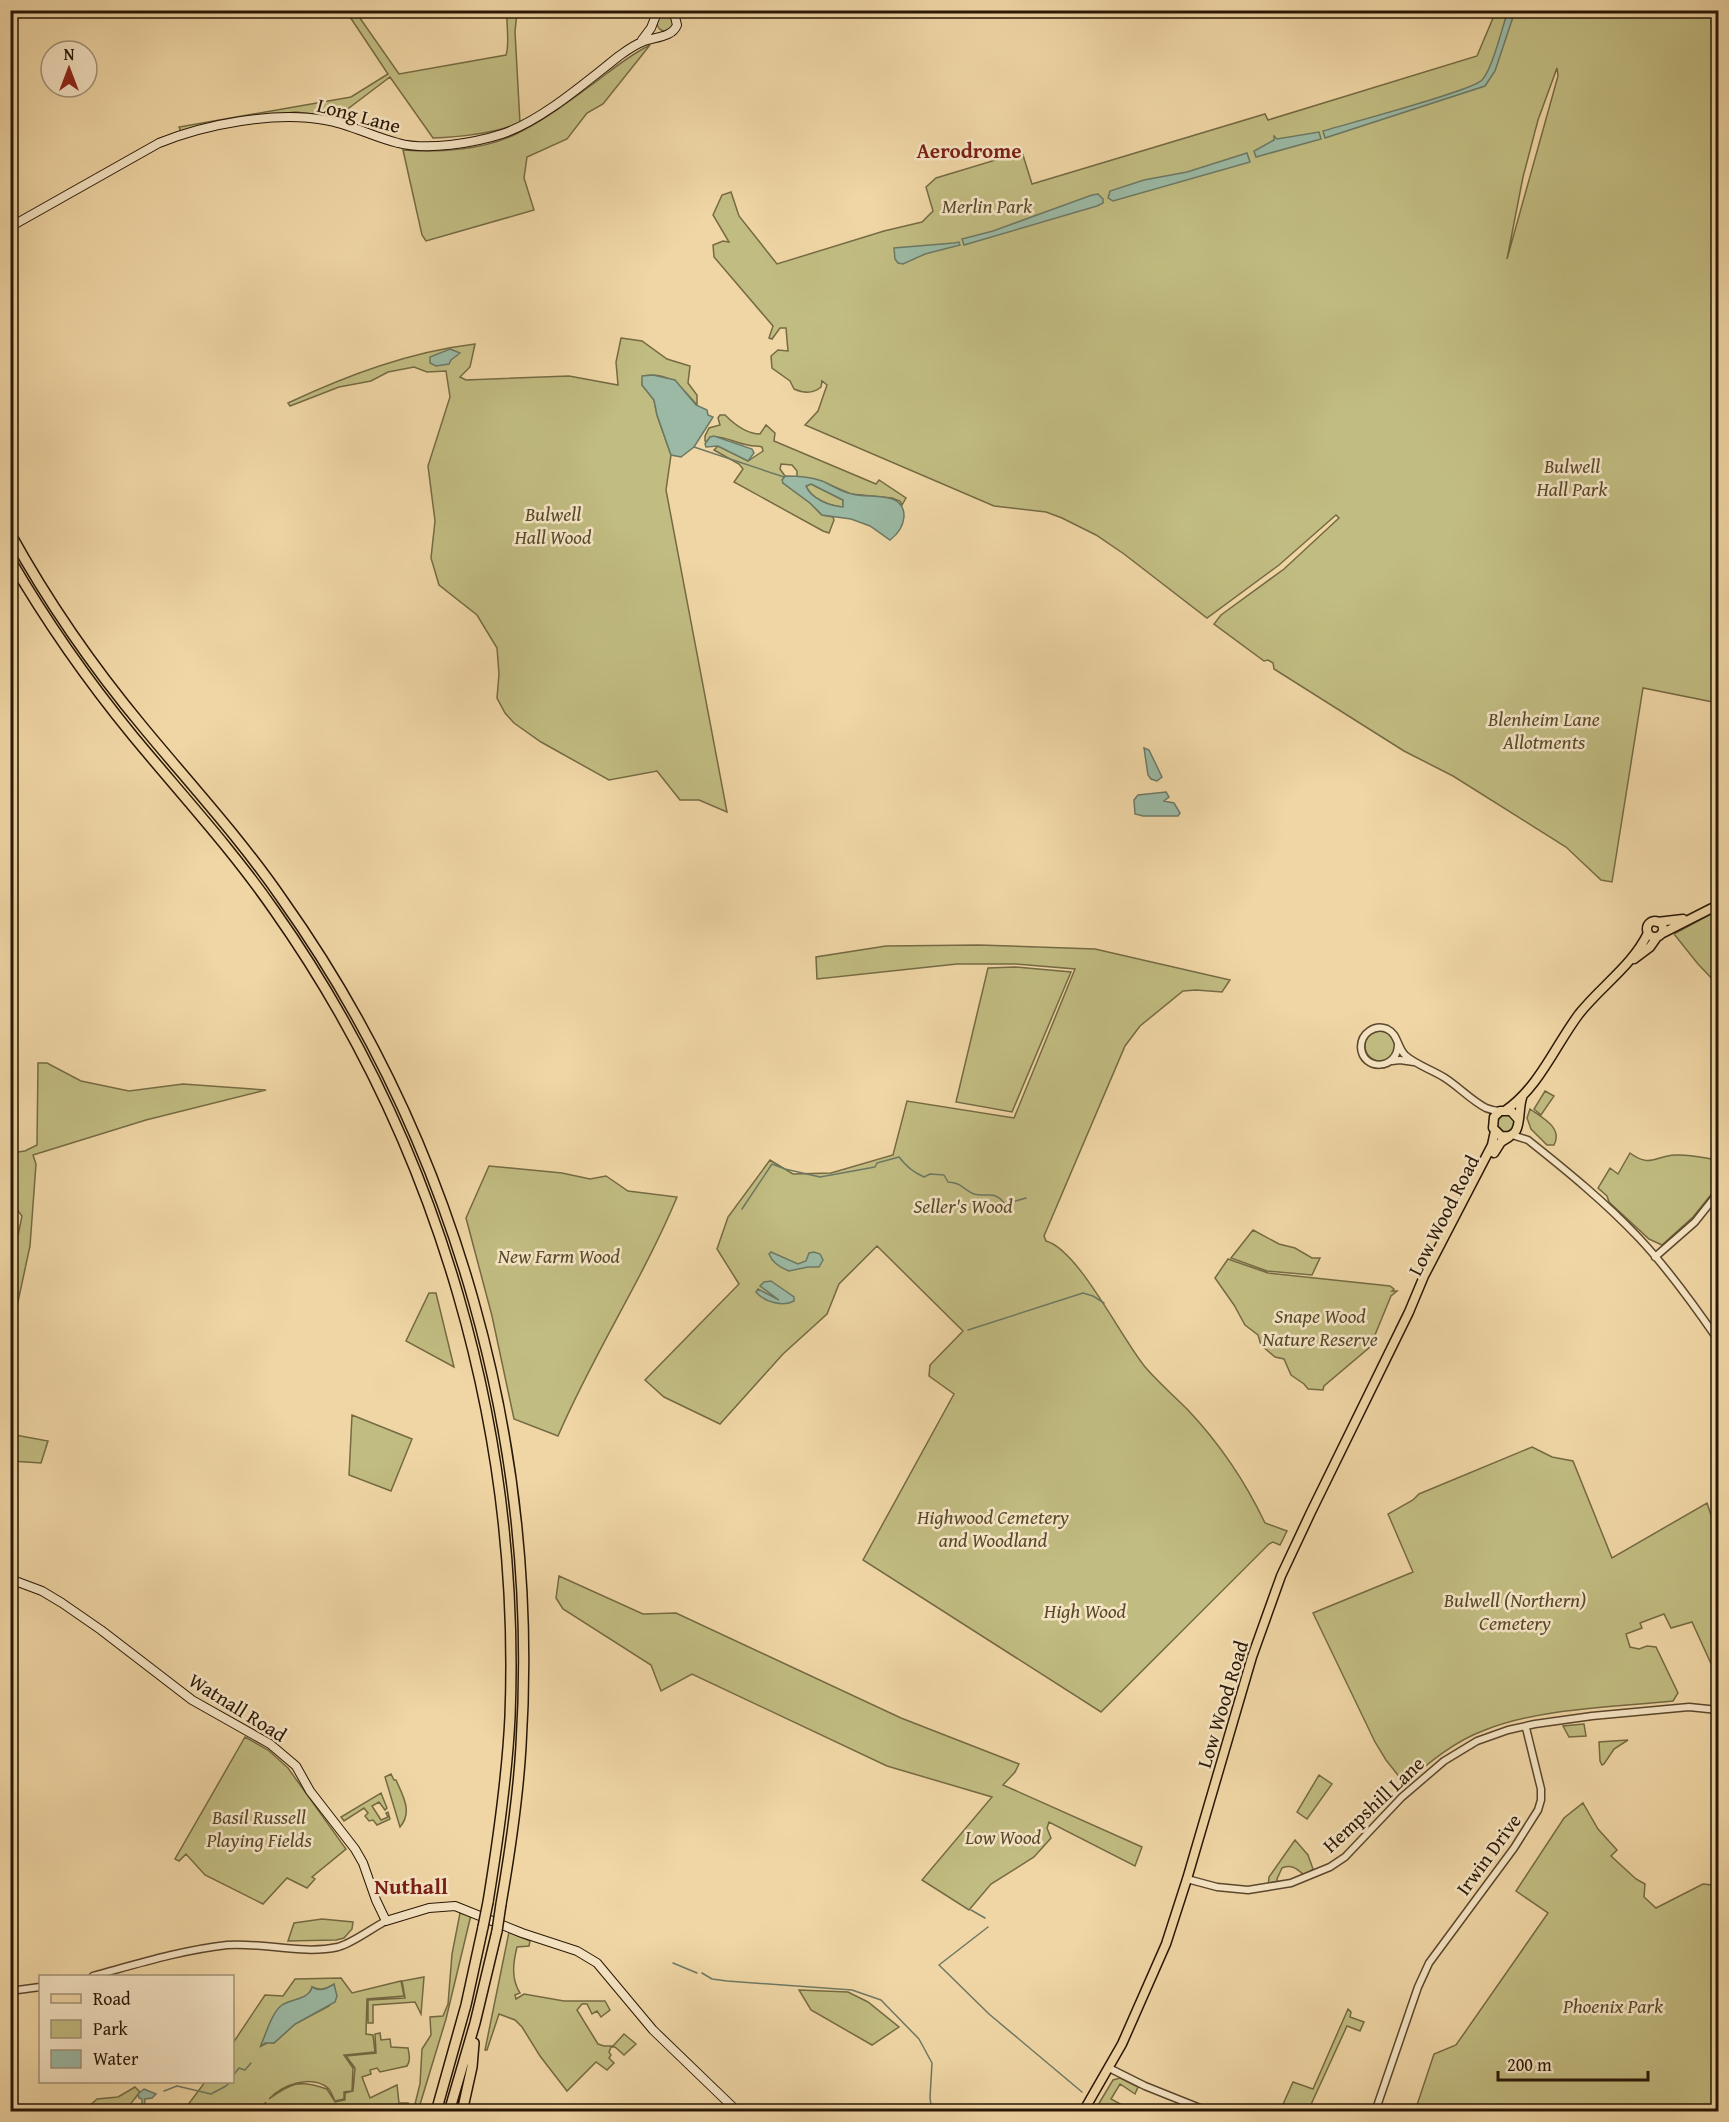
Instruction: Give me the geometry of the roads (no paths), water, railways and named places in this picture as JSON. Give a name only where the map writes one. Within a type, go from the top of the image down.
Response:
[{"type":"highway","points":[[10,533],[48,596],[101,673],[142,726],[235,836],[286,904],[339,986],[388,1077],[439,1194],[480,1325],[501,1417],[513,1492],[521,1588],[524,1667],[521,1751],[510,1849],[497,1931],[475,2023],[449,2112]]},
{"type":"highway","points":[[10,559],[51,625],[110,706],[228,847],[277,914],[339,1012],[375,1080],[427,1200],[468,1328],[488,1423],[507,1558],[510,1705],[505,1788],[488,1902],[466,2005],[441,2095],[434,2112]]},
{"type":"highway","points":[[462,2112],[472,2067],[475,2023]]},
{"type":"main road","points":[[665,11],[672,12],[676,20],[675,29],[670,34],[640,42],[651,28],[656,15],[665,11]]},
{"type":"main road","points":[[656,15],[655,29],[665,34]]},
{"type":"main road","name":"Long Lane","points":[[10,228],[159,143],[178,135],[223,126],[281,117],[323,119],[399,144],[416,146],[439,146],[502,134],[524,124],[552,106],[640,42]]},
{"type":"main road","points":[[1522,1098],[1494,1117],[1493,1128],[1501,1136],[1510,1136],[1518,1128],[1518,1110],[1522,1098],[1580,1013],[1605,985],[1650,947],[1659,936],[1719,905]]},
{"type":"main road","points":[[1629,963],[1648,933],[1649,924],[1696,916]]},
{"type":"main road","points":[[1657,922],[1662,926],[1659,936]]},
{"type":"main road","points":[[1648,933],[1652,936],[1659,936]]},
{"type":"main road","points":[[1503,1111],[1514,1113],[1518,1119]]},
{"type":"main road","name":"Low Wood Road","points":[[1083,2112],[1109,2068],[1146,1993],[1166,1944],[1252,1657],[1281,1576],[1409,1312],[1424,1276],[1492,1145],[1493,1128]]},
{"type":"main road","name":"Low Wood Road","points":[[1409,1312],[1426,1285],[1497,1146],[1510,1136]]},
{"type":"main road","name":"Watnall Road","points":[[10,1579],[42,1591],[62,1603],[192,1700],[270,1744],[296,1766],[310,1791],[355,1849],[363,1863],[386,1921]]},
{"type":"main road","points":[[386,1921],[429,1908],[455,1906],[522,1933],[586,1955],[597,1963],[653,2030],[738,2112]]},
{"type":"street","points":[[1418,1063],[1400,1060],[1380,1065],[1369,1061],[1362,1052],[1362,1040],[1369,1031],[1381,1028],[1394,1034],[1404,1054],[1456,1085],[1485,1107],[1503,1111]]},
{"type":"street","points":[[1390,1062],[1396,1055],[1398,1044]]},
{"type":"street","points":[[1485,1107],[1493,1128]]},
{"type":"street","points":[[1510,1136],[1528,1140],[1607,1207],[1640,1239],[1719,1341]]},
{"type":"street","points":[[1655,1257],[1695,1222],[1719,1193]]},
{"type":"street","name":"Hempshill Lane","points":[[1187,1879],[1217,1887],[1248,1890],[1291,1883],[1317,1873],[1345,1857],[1402,1797],[1444,1761],[1477,1741],[1508,1730],[1592,1716],[1681,1708],[1719,1710]]},
{"type":"street","name":"Irwin Drive","points":[[1375,2112],[1425,1972],[1436,1953],[1535,1816],[1541,1800],[1541,1789],[1526,1728]]},
{"type":"street","points":[[100,1975],[165,1957],[226,1946],[266,1945],[317,1948],[339,1946],[386,1921]]},
{"type":"street","points":[[10,1991],[39,1987]]},
{"type":"street","points":[[1109,2068],[1144,2086],[1210,2112]]},
{"type":"water","points":[[1508,11],[1515,11],[1495,71],[1485,86],[1325,138],[1323,131],[1456,92],[1482,80],[1493,57]]},
{"type":"water","points":[[1319,132],[1321,139],[1256,157],[1254,151],[1274,140],[1274,136],[1277,139]]},
{"type":"water","points":[[1247,153],[1250,162],[1113,201],[1108,198],[1110,191],[1144,180],[1187,172]]},
{"type":"water","points":[[1098,194],[1103,199],[1103,203],[1097,206],[964,245],[962,239],[993,231]]},
{"type":"water","points":[[959,242],[960,245],[925,254],[903,264],[898,263],[895,259],[894,248]]},
{"type":"water","points":[[450,349],[460,353],[449,364],[436,366],[430,363],[430,357]]},
{"type":"water","points":[[653,375],[675,380],[696,405],[707,410],[708,415],[713,417],[694,447],[681,457],[671,455],[654,400],[642,385],[642,376]]},
{"type":"water","points":[[714,436],[752,449],[754,453],[748,461],[718,446],[706,447],[705,444],[710,437]]},
{"type":"water","points":[[785,476],[808,478],[822,481],[848,493],[893,499],[903,508],[903,524],[890,540],[870,526],[851,519],[822,515],[782,480]],"holes":[[[811,484],[843,500],[843,507],[832,505],[816,498],[806,486]]]},
{"type":"water","points":[[1144,748],[1149,750],[1162,777],[1157,781],[1148,775]]},
{"type":"water","points":[[1166,792],[1169,797],[1164,801],[1174,803],[1180,813],[1178,816],[1135,814],[1134,800],[1138,795]]},
{"type":"water","points":[[771,1252],[798,1264],[806,1261],[809,1253],[814,1252],[820,1254],[823,1260],[819,1267],[789,1271],[770,1257]]},
{"type":"water","points":[[771,1281],[794,1297],[794,1301],[785,1304],[759,1296],[756,1292],[758,1289],[779,1300],[760,1286],[764,1282]]},
{"type":"water","points":[[334,1984],[337,1996],[335,2002],[295,2024],[274,2043],[265,2043],[260,2047],[272,2019],[282,2005],[308,1994],[312,1987],[323,1989]]},
{"type":"water","points":[[144,2089],[156,2094],[152,2098],[145,2099],[144,2111],[142,2111],[142,2099],[138,2094]]},
{"type":"waterway","points":[[1560,15],[1566,10]]},
{"type":"waterway","points":[[694,447],[784,477]]},
{"type":"waterway","points":[[742,1209],[772,1164],[820,1177],[875,1167],[877,1163],[899,1157],[910,1169],[924,1177],[930,1174],[944,1175],[948,1182],[957,1184],[974,1194],[994,1195],[1005,1204],[1026,1198]]},
{"type":"waterway","points":[[968,1330],[1083,1293],[1104,1303]]},
{"type":"waterway","points":[[971,1910],[985,1918]]},
{"type":"waterway","points":[[988,1927],[939,1965],[989,2014],[1082,2092]]},
{"type":"waterway","points":[[673,1963],[697,1973]]},
{"type":"waterway","points":[[702,1973],[712,1979],[727,1981],[852,1990],[881,2000],[919,2039],[932,2063],[930,2098],[932,2112]]},
{"type":"waterway","points":[[234,2074],[239,2068],[245,2070],[251,2063]]},
{"type":"waterway","points":[[164,2091],[177,2086],[211,2094],[229,2083]]},
{"type":"district","name":"Aerodrome","points":[[969,150]]},
{"type":"district","name":"Nuthall","points":[[411,1886]]},
{"type":"park label","name":"Merlin Park","points":[[987,205]]},
{"type":"park label","name":"Bulwell Hall Park","points":[[1572,476]]},
{"type":"park label","name":"Bulwell Hall Wood","points":[[553,524]]},
{"type":"park label","name":"Blenheim Lane Allotments","points":[[1544,730]]},
{"type":"park label","name":"Seller's Wood","points":[[963,1205]]},
{"type":"park label","name":"New Farm Wood","points":[[559,1255]]},
{"type":"park label","name":"Snape Wood Nature Reserve","points":[[1320,1326]]},
{"type":"park label","name":"Highwood Cemetery and Woodland","points":[[993,1528]]},
{"type":"park label","name":"High Wood","points":[[1085,1610]]},
{"type":"park label","name":"Bulwell (Northern) Cemetery","points":[[1515,1610]]},
{"type":"park label","name":"Basil Russell Playing Fields","points":[[259,1828]]},
{"type":"park label","name":"Low Wood","points":[[1003,1836]]},
{"type":"park label","name":"Phoenix Park","points":[[1613,2005]]}]
